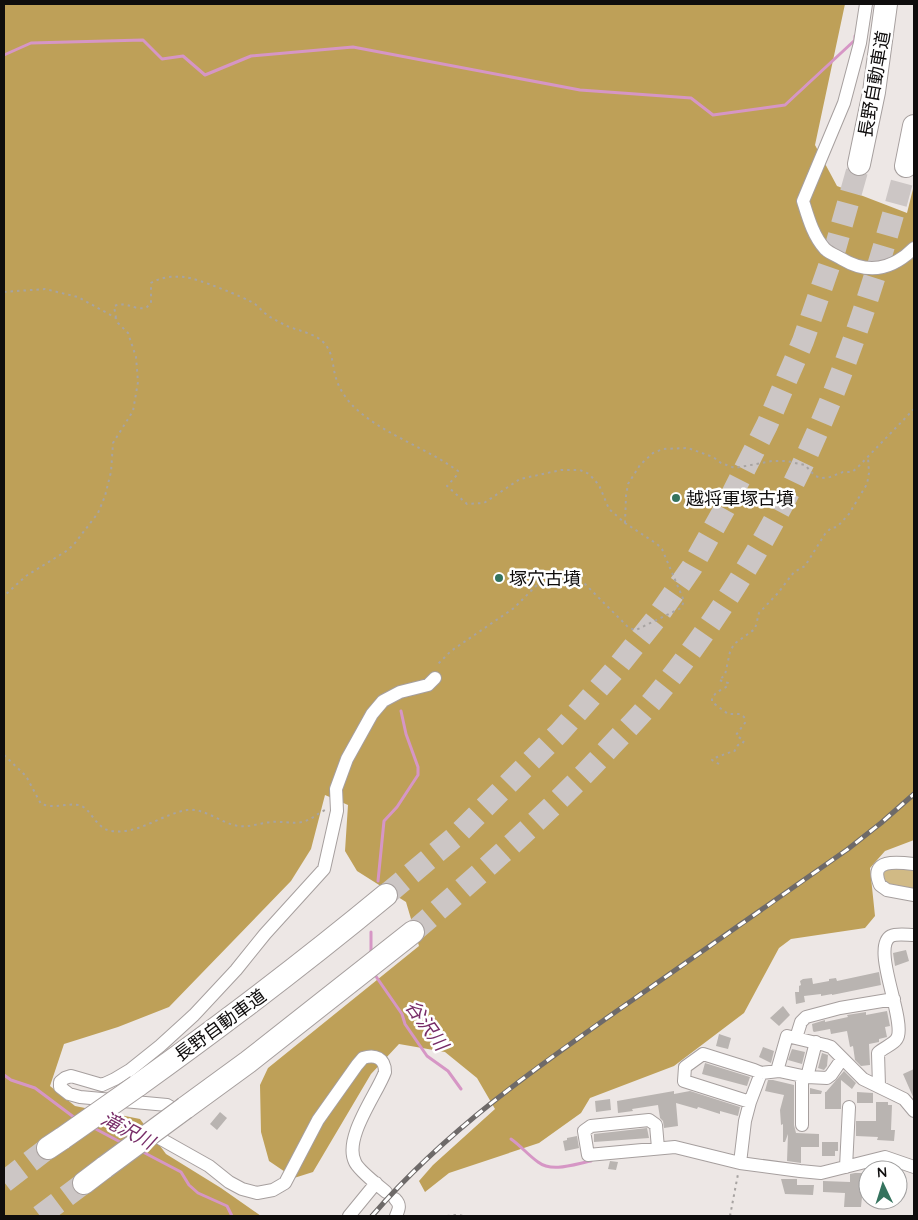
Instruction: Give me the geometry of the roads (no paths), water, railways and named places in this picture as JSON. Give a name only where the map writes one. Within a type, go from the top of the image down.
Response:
[{"type":"highway","name":"長野自動車道","points":[[859,164],[874,92],[886,4]]},
{"type":"highway","points":[[906,166],[914,126]]},
{"type":"highway","name":"長野自動車道","points":[[55,1143],[213,1032],[386,896]]},
{"type":"highway","points":[[84,1183],[255,1056],[413,932]]},
{"type":"street","points":[[866,4],[860,43],[844,103],[802,201],[810,224],[826,250],[846,262],[863,268],[887,267],[905,257],[914,248]]},
{"type":"street","points":[[396,1216],[399,1203],[355,1163],[352,1149],[358,1124],[385,1072],[385,1065],[381,1059],[375,1056],[363,1058],[318,1120],[285,1183],[273,1190],[257,1193],[242,1189],[229,1182],[209,1166],[161,1140],[159,1133],[162,1126],[167,1124],[176,1126],[177,1120],[172,1108],[154,1103],[80,1097],[68,1094],[60,1087],[60,1082],[71,1076],[102,1084],[115,1079],[160,1046],[194,1015],[236,970],[265,934],[324,869],[337,812],[336,789],[347,759],[372,714],[383,701],[400,692],[428,685],[435,678]]},
{"type":"street","points":[[914,864],[894,861],[886,863],[881,867],[878,874],[880,885],[887,890],[914,895]]},
{"type":"street","points":[[879,1086],[878,1053],[895,1042],[898,1036],[894,999],[886,971],[883,946],[886,940],[892,936],[914,935]]},
{"type":"street","points":[[796,1038],[801,1022],[806,1017],[840,1008],[894,999]]},
{"type":"street","points":[[777,1071],[787,1036],[816,1042],[831,1047],[864,1079],[904,1099],[914,1111]]},
{"type":"street","points":[[802,1125],[804,1077],[816,1042]]},
{"type":"street","points":[[750,1102],[684,1081],[685,1067],[703,1054],[761,1074],[777,1071],[804,1077],[827,1078],[831,1076],[842,1059]]},
{"type":"street","points":[[740,1164],[745,1121],[761,1074]]},
{"type":"street","points":[[846,1167],[849,1107]]},
{"type":"street","points":[[658,1148],[656,1125],[650,1120],[591,1126],[584,1131],[588,1154],[675,1147],[740,1164],[821,1173],[886,1158],[914,1167]]},
{"type":"street","points":[[348,1216],[376,1183]]},
{"type":"waterway","points":[[4,55],[31,43],[143,40],[162,59],[183,56],[205,75],[251,56],[353,47],[580,90],[691,98],[713,115],[785,105],[855,40],[855,36]]},
{"type":"waterway","name":"谷沢川","points":[[378,881],[384,821],[397,807],[418,775],[418,767],[406,734],[401,711]]},
{"type":"waterway","name":"谷沢川","points":[[371,932],[371,953]]},
{"type":"waterway","name":"谷沢川","points":[[375,975],[402,1014],[405,1024],[427,1056],[448,1071],[461,1089]]},
{"type":"waterway","name":"滝沢川","points":[[4,1075],[11,1080],[35,1088],[75,1118]]},
{"type":"waterway","name":"滝沢川","points":[[92,1127],[124,1144]]},
{"type":"waterway","name":"谷沢川","points":[[511,1139],[534,1159],[550,1167],[564,1167],[591,1161]]},
{"type":"waterway","name":"滝沢川","points":[[141,1151],[181,1172],[189,1185],[198,1193],[227,1206],[232,1216]]},
{"type":"tunnel","points":[[386,895],[456,836],[559,733],[614,671],[655,620],[692,567],[725,508],[767,425],[803,341],[835,249],[859,164]]},
{"type":"tunnel","points":[[413,932],[539,819],[633,723],[675,672],[734,589],[785,500],[817,433],[847,359],[873,283],[906,166]]},
{"type":"tunnel","points":[[4,1182],[48,1148]]},
{"type":"tunnel","points":[[40,1216],[84,1183]]},
{"type":"railway","points":[[372,1216],[401,1184],[463,1126],[496,1099],[564,1048],[848,849],[914,794]]},
{"type":"place","name":"越将軍塚古墳","points":[[676,498]]},
{"type":"place","name":"塚穴古墳","points":[[499,578]]}]
